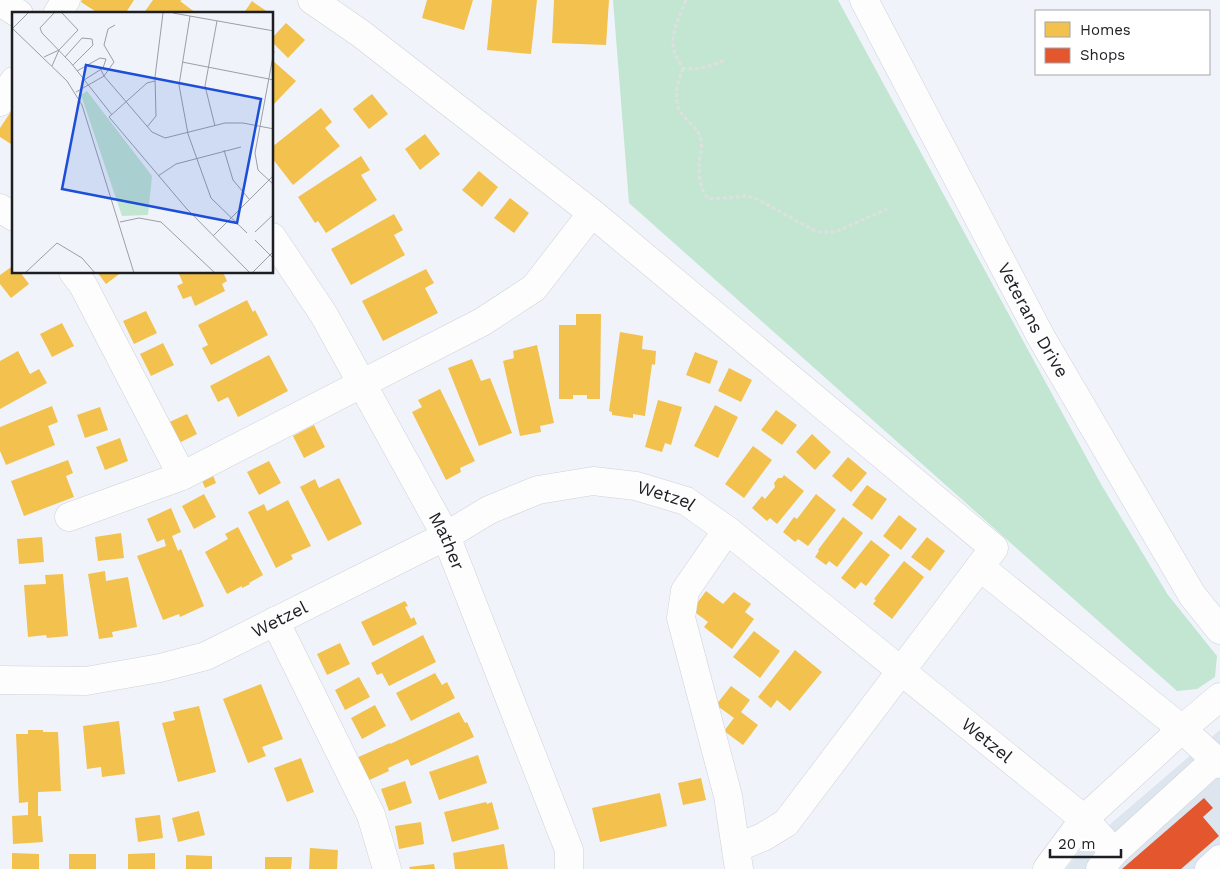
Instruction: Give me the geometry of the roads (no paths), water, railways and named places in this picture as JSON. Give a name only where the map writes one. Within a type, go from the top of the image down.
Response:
[{"type":"street","points":[[58,12],[66,0]]},
{"type":"street","points":[[312,0],[360,33],[592,213],[994,548],[786,823],[763,837],[737,859]]},
{"type":"street","name":"Veterans Drive","points":[[864,0],[1041,337],[1192,595],[1220,630]]},
{"type":"street","points":[[0,2],[16,12]]},
{"type":"street","points":[[0,102],[12,84]]},
{"type":"street","points":[[0,208],[12,215]]},
{"type":"street","points":[[69,517],[182,476],[482,322],[534,288],[592,213]]},
{"type":"street","name":"Mather","points":[[274,240],[324,314],[446,536],[568,850],[569,869]]},
{"type":"street","points":[[75,274],[83,285],[182,476]]},
{"type":"street","name":"Wetzel","points":[[0,680],[86,681],[160,668],[206,656],[446,536],[489,510],[538,490],[593,481],[636,486],[686,501],[727,530],[1084,819],[1107,861]]},
{"type":"street","points":[[727,530],[685,590],[681,618],[728,796],[737,859]]},
{"type":"street","points":[[980,567],[1182,729],[1218,762],[1107,861]]},
{"type":"street","points":[[275,621],[371,815],[387,869]]},
{"type":"street","points":[[1047,869],[1084,819],[1182,729],[1220,697]]},
{"type":"street","points":[[1209,869],[1220,859]]}]
